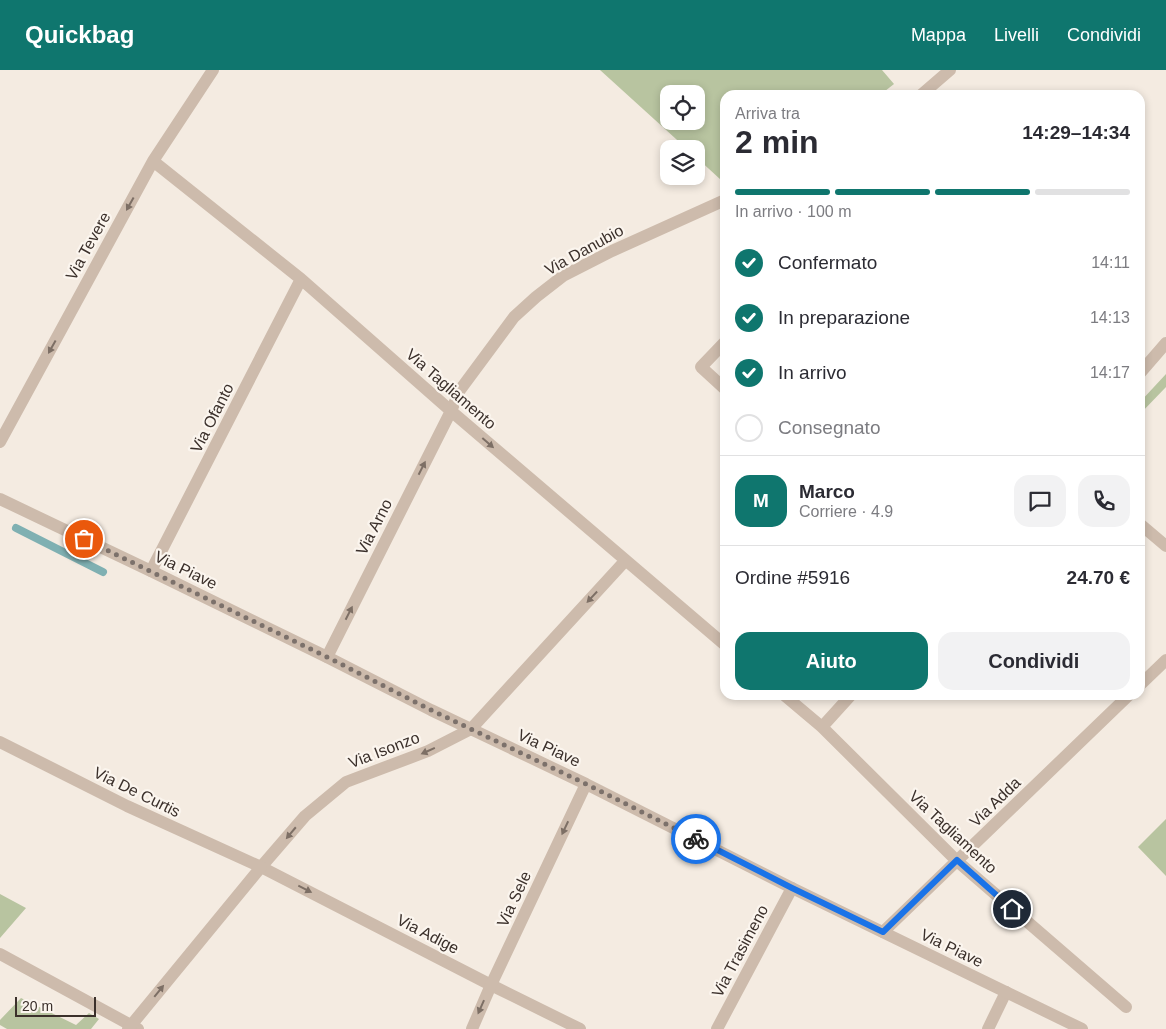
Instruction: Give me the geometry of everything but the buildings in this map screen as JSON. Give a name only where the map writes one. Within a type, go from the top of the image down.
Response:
[{"type":"street","name":"Via Tevere","points":[[0,442],[153,161],[213,70]]},
{"type":"street","points":[[927,90],[950,70]]},
{"type":"street","name":"Via Tagliamento","points":[[153,161],[301,279],[451,411],[720,641]]},
{"type":"street","name":"Via Danubio","points":[[451,411],[460,390],[508,324],[536,297],[564,276],[612,250],[720,202]]},
{"type":"street","name":"Via Ofanto","points":[[151,571],[301,279]]},
{"type":"street","points":[[1145,367],[1166,343]]},
{"type":"street","points":[[720,347],[701,367],[720,384]]},
{"type":"street","name":"Via Arno","points":[[327,657],[451,411]]},
{"type":"street","name":"Via Piave","points":[[0,500],[327,657],[792,888],[1082,1029]]},
{"type":"street","points":[[1145,528],[1166,546]]},
{"type":"street","name":"Via Isonzo","points":[[133,1028],[305,816],[346,782],[428,751],[471,729],[625,561]]},
{"type":"street","points":[[1145,680],[1166,660]]},
{"type":"street","name":"Via Tagliamento","points":[[790,700],[822,727],[957,860],[1126,1007]]},
{"type":"street","points":[[822,727],[846,700]]},
{"type":"street","name":"Via Adda","points":[[883,932],[1125,700]]},
{"type":"street","name":"Via De Curtis","points":[[0,742],[127,806],[262,867]]},
{"type":"street","name":"Via Sele","points":[[472,1029],[586,784]]},
{"type":"street","name":"Via Adige","points":[[262,867],[580,1029]]},
{"type":"street","name":"Via Trasimeno","points":[[717,1029],[792,888]]},
{"type":"street","points":[[0,954],[133,1028]]},
{"type":"street","points":[[988,1029],[1006,992]]},
{"type":"green space","points":[[600,70],[882,70],[894,84],[886,90],[720,90],[720,179],[705,165],[705,140],[677,140],[666,130],[705,130],[705,85],[660,85],[660,124]]},
{"type":"green space","points":[[1166,374],[1166,387],[1145,409],[1145,397]]},
{"type":"green space","points":[[1166,819],[1166,876],[1138,847]]},
{"type":"green space","points":[[0,894],[26,908],[0,938]]},
{"type":"green space","points":[[21,998],[76,1025],[89,1013],[99,1019],[91,1029],[7,1029],[0,1025],[0,1020]]},
{"type":"waterway","points":[[16,528],[103,572]]},
{"type":"way so far","points":[[84,539],[696,839]]},
{"type":"route","points":[[696,839],[883,932],[957,860],[1012,909]]}]
